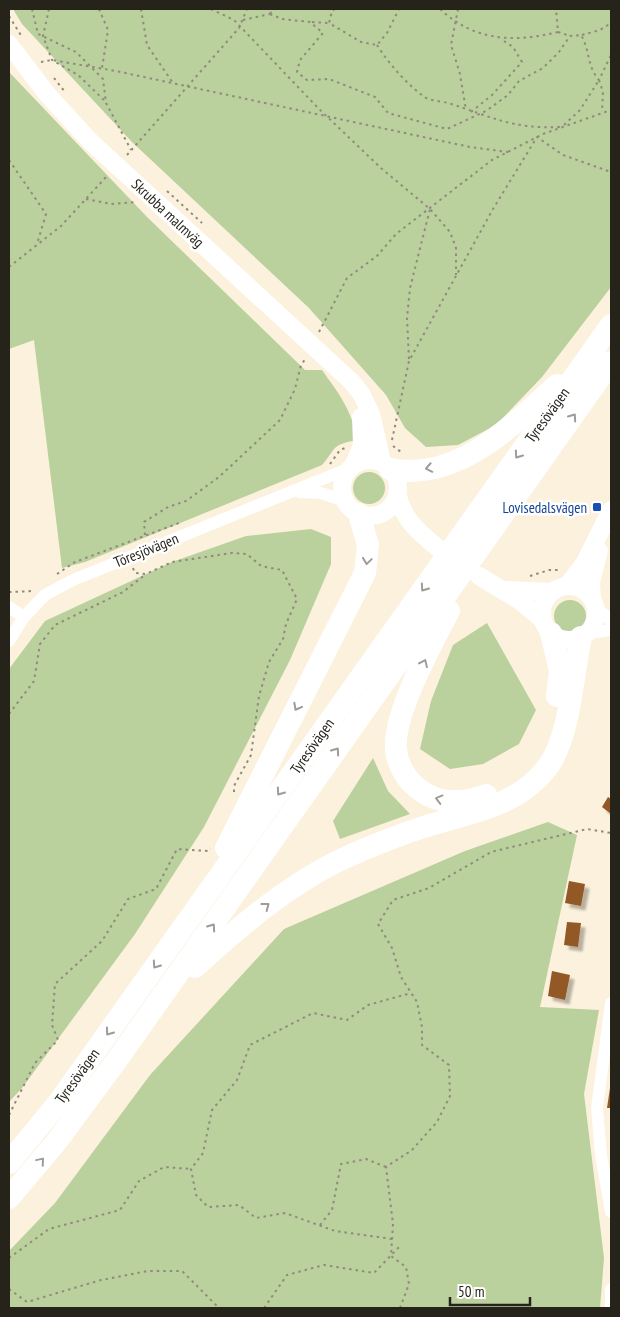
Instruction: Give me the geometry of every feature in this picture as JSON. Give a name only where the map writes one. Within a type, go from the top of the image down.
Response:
[{"type":"highway","name":"Tyresövägen","points":[[9,1163],[59,1102],[611,324]]},
{"type":"highway","points":[[386,465],[408,472],[427,469],[466,457],[505,431],[587,358]]},
{"type":"highway","name":"Tyresövägen","points":[[9,1198],[57,1141],[163,995],[611,362]]},
{"type":"highway","points":[[195,911],[362,580],[368,559],[368,545],[360,511]]},
{"type":"highway","points":[[480,548],[437,634],[398,724],[396,751],[405,775],[413,785],[422,792],[440,800],[459,801],[475,799],[514,780],[530,766],[548,735],[556,702],[560,671],[546,626]]},
{"type":"highway","points":[[163,995],[240,926],[314,874],[365,848],[494,806],[527,788],[549,765],[559,745],[584,635]]},
{"type":"street","name":"Skrubba malmväg","points":[[9,44],[47,94],[90,141],[316,340],[339,372],[354,398],[361,417],[362,445],[352,466]]},
{"type":"street","name":"Skrubba malmväg","points":[[339,372],[352,382],[362,395],[371,414],[386,465]]},
{"type":"street","points":[[364,460],[386,465],[395,475],[397,493],[394,504],[360,511],[342,490],[343,478],[352,466],[364,460]]},
{"type":"street","name":"Töresjövägen","points":[[9,641],[24,617],[45,595],[73,580],[295,492],[352,466]]},
{"type":"street","name":"Töresjövägen","points":[[295,492],[312,491],[360,511],[411,525]]},
{"type":"street","name":"Töresjövägen","points":[[397,493],[400,505],[411,525],[438,548]]},
{"type":"street","points":[[546,626],[543,604],[565,584],[610,512]]},
{"type":"street","points":[[584,635],[593,628],[596,619],[594,568],[610,512]]},
{"type":"street","points":[[479,576],[504,590],[563,640],[611,630]]},
{"type":"street","points":[[504,590],[565,584],[577,587],[611,620]]},
{"type":"street","points":[[9,608],[24,617]]},
{"type":"street","points":[[611,1003],[606,1076],[597,1108],[611,1212]]},
{"type":"street","points":[[611,1291],[611,1308]]},
{"type":"path","points":[[32,9],[38,34],[76,52],[103,79],[106,103]]},
{"type":"path","points":[[49,9],[43,36],[52,60],[78,75],[106,103],[131,150]]},
{"type":"path","points":[[99,9],[108,30],[102,68]]},
{"type":"path","points":[[141,9],[147,45],[173,83]]},
{"type":"path","points":[[211,9],[234,20],[239,28],[327,116],[382,169],[430,209],[450,232],[456,248],[456,276]]},
{"type":"path","points":[[9,266],[61,226],[117,166],[239,28],[247,9]]},
{"type":"path","points":[[270,14],[273,9]]},
{"type":"path","points":[[329,23],[332,11],[335,9]]},
{"type":"path","points":[[377,45],[387,32],[399,9]]},
{"type":"path","points":[[440,9],[456,22],[484,36],[499,38],[513,39],[558,32],[570,36],[581,35],[600,30],[611,23]]},
{"type":"path","points":[[458,9],[451,45],[460,74],[466,110]]},
{"type":"path","points":[[556,9],[558,32]]},
{"type":"path","points":[[242,20],[270,14],[282,19],[329,23],[361,42],[377,45],[387,61],[424,97],[478,115],[510,124],[534,128],[562,127],[580,110],[599,80],[611,56]]},
{"type":"path","points":[[310,22],[323,33],[300,60],[297,72],[307,80],[329,79],[374,96],[388,113],[447,129],[478,115],[508,95],[519,81],[543,68],[570,36]]},
{"type":"path","points":[[581,35],[586,43],[591,72],[599,80],[603,92],[602,112]]},
{"type":"path","points":[[472,112],[492,95],[522,62],[513,48],[499,38]]},
{"type":"path","points":[[40,62],[52,60],[102,68],[470,147],[508,152]]},
{"type":"path","points":[[145,536],[144,522],[168,507],[186,501],[219,477],[280,420],[295,390],[301,365],[316,340],[347,278],[377,256],[396,234],[492,160],[537,137],[611,110]]},
{"type":"path","points":[[537,137],[563,155],[611,172]]},
{"type":"path","points":[[392,445],[393,429],[409,361],[537,137]]},
{"type":"path","points":[[9,160],[46,214],[37,244]]},
{"type":"path","points":[[86,199],[111,204],[135,204],[148,194]]},
{"type":"path","points":[[409,361],[406,318],[410,288],[430,209]]},
{"type":"path","points":[[9,714],[34,681],[40,644],[55,625],[122,592],[146,574],[172,562],[232,552],[247,554],[261,566],[282,570],[297,599],[286,624],[283,639],[269,662],[259,696],[251,755],[234,786],[234,800]]},
{"type":"path","points":[[128,557],[135,573],[146,574]]},
{"type":"path","points":[[528,576],[549,570],[559,570],[565,584]]},
{"type":"path","points":[[9,592],[34,591]]},
{"type":"path","points":[[386,1167],[412,1150],[437,1122],[450,1096],[449,1065],[422,1045],[422,1026],[417,1002],[401,977],[392,948],[378,924],[393,900],[428,888],[491,852],[587,829],[611,833]]},
{"type":"path","points":[[9,1115],[35,1062],[58,1040],[52,1025],[54,984],[102,941],[128,899],[156,889],[177,849],[208,851],[212,844]]},
{"type":"path","points":[[392,1240],[335,1231],[285,1212],[256,1218],[239,1205],[208,1208],[196,1195],[191,1169],[203,1153],[212,1110],[237,1080],[250,1045],[313,1013],[347,1020],[368,1005],[382,1003],[411,993]]},
{"type":"path","points":[[320,1225],[332,1210],[341,1164],[366,1159],[386,1167]]},
{"type":"path","points":[[9,1258],[49,1229],[120,1210],[139,1181],[164,1167],[191,1169]]},
{"type":"path","points":[[386,1167],[393,1224],[391,1256]]},
{"type":"path","points":[[264,1308],[287,1275],[324,1266],[374,1273],[399,1247]]},
{"type":"path","points":[[391,1256],[406,1268],[409,1284],[400,1308]]},
{"type":"path","points":[[9,1289],[27,1302],[111,1278],[148,1271],[182,1271],[219,1308]]},
{"type":"green space","points":[[13,9],[611,9],[611,287],[542,377],[496,425],[458,445],[426,447],[405,428],[386,395],[309,308],[132,142],[22,24]]},
{"type":"green space","points":[[9,72],[147,217],[305,370],[322,370],[348,411],[357,440],[335,448],[322,465],[85,562],[62,568],[34,340],[9,349]]},
{"type":"green space","points":[[369,472],[381,476],[385,488],[381,500],[369,504],[357,500],[353,488],[357,476]]},
{"type":"green space","points":[[311,529],[331,537],[331,564],[290,660],[204,827],[135,934],[22,1088],[9,1102],[9,669],[45,621],[172,562],[246,536]]},
{"type":"green space","points":[[570,600],[581,605],[586,616],[581,627],[570,632],[559,627],[554,616],[559,605]]},
{"type":"green space","points":[[487,623],[536,710],[519,744],[483,764],[450,769],[420,749],[431,701],[453,645]]},
{"type":"green space","points":[[373,758],[388,791],[410,814],[340,839],[333,821]]},
{"type":"green space","points":[[548,822],[577,835],[540,1007],[599,1010],[584,1094],[604,1258],[600,1308],[9,1308],[9,1251],[55,1203],[150,1075],[284,929],[465,851]]},
{"type":"building","points":[[608,797],[611,799],[611,814],[602,807]]},
{"type":"building","points":[[569,881],[585,884],[581,906],[565,903]]},
{"type":"building","points":[[567,922],[581,923],[578,947],[564,945]]},
{"type":"building","points":[[552,971],[570,975],[565,1000],[548,996]]},
{"type":"building","points":[[610,1088],[611,1108],[607,1108]]},
{"type":"place","name":"Lovisedalsvägen","points":[[597,507]]}]
